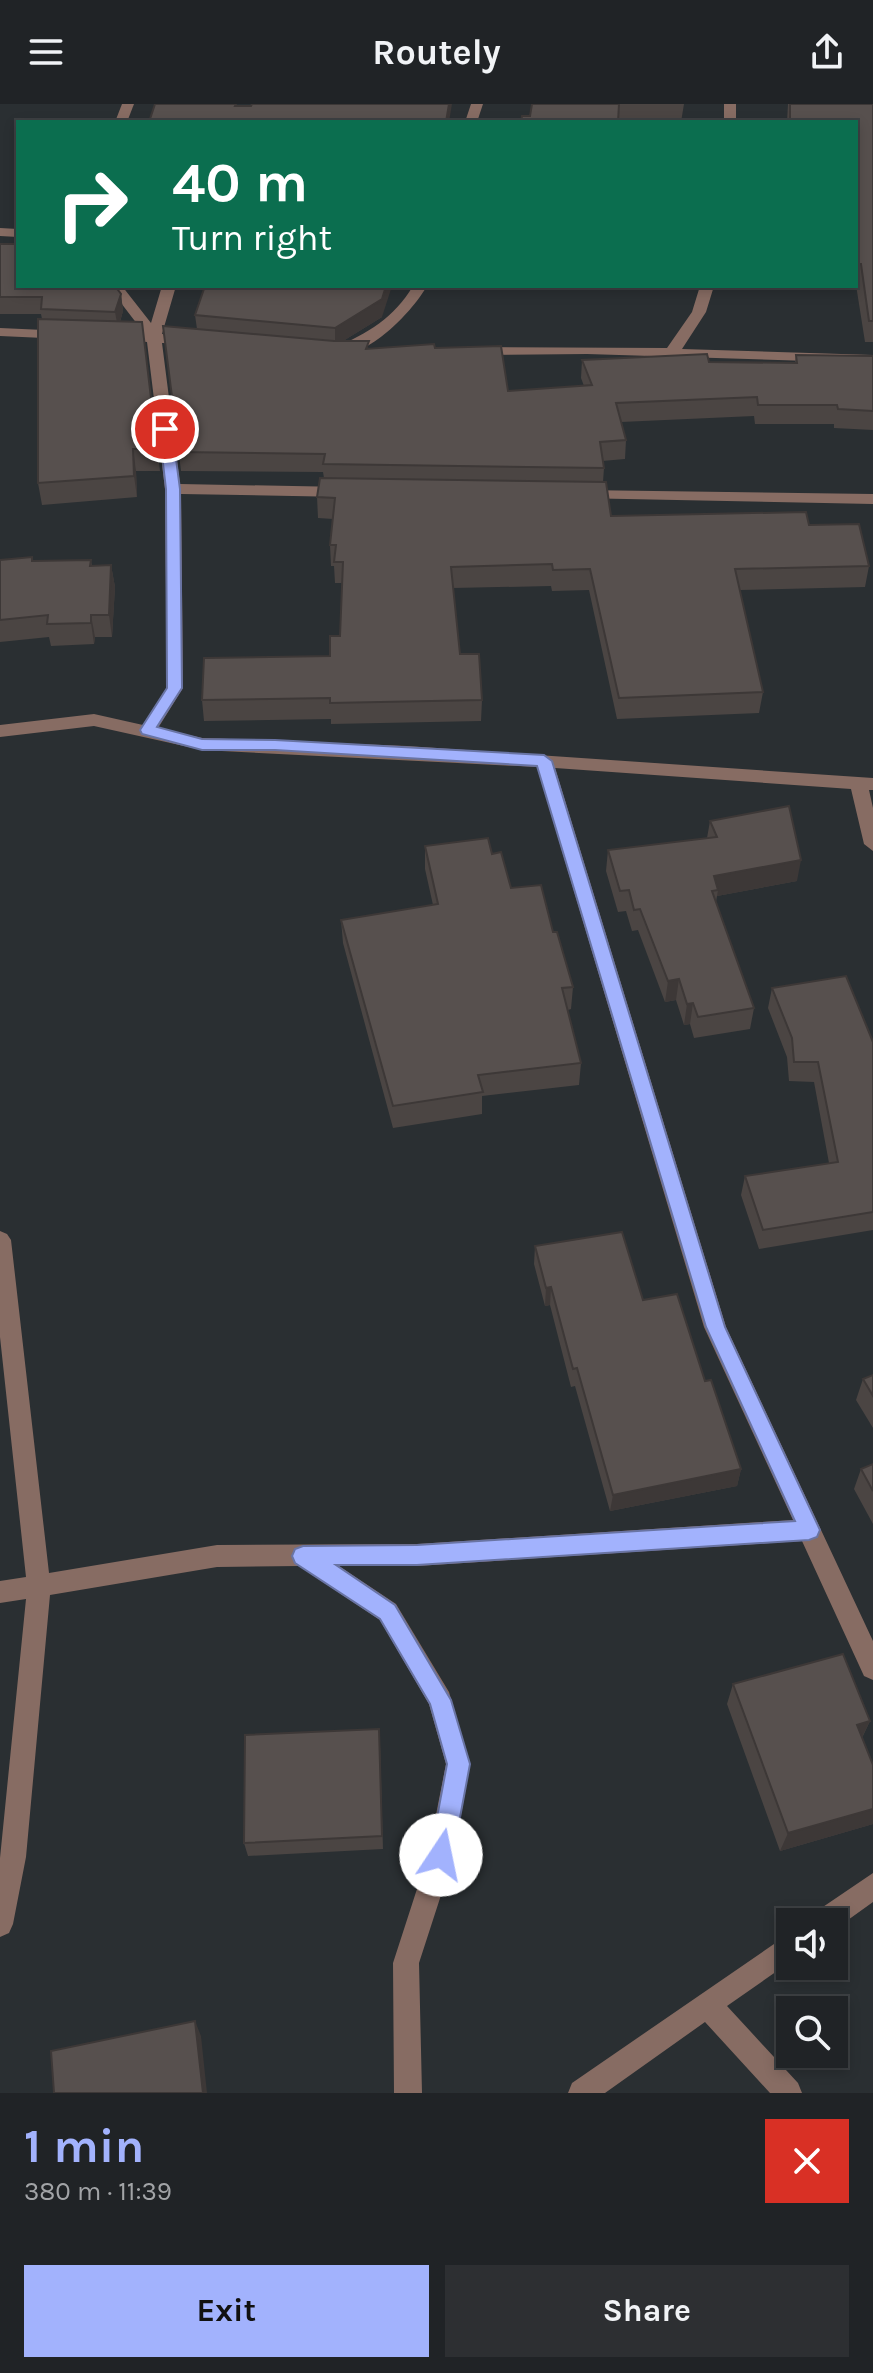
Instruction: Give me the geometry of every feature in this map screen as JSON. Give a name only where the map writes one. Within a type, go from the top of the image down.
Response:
[{"type":"street","points":[[117,288],[154,337]]},
{"type":"street","points":[[148,730],[175,688],[173,489],[154,337],[168,288]]},
{"type":"street","points":[[367,353],[328,352],[391,326],[409,307],[419,288]]},
{"type":"street","points":[[672,352],[699,312],[706,288]]},
{"type":"street","points":[[0,332],[79,335]]},
{"type":"street","points":[[109,336],[199,341]]},
{"type":"street","points":[[461,352],[672,352],[873,359]]},
{"type":"street","points":[[173,489],[364,492]]},
{"type":"street","points":[[571,495],[873,499]]},
{"type":"street","points":[[0,731],[94,720],[202,744],[275,745],[865,783],[873,844]]},
{"type":"street","points":[[544,761],[715,1327],[873,1668]]},
{"type":"street","points":[[0,1240],[39,1587],[13,1857],[0,1924]]},
{"type":"street","points":[[0,1592],[217,1556],[417,1555],[809,1530]]},
{"type":"street","points":[[303,1556],[388,1612],[440,1700],[458,1764],[441,1855],[406,1963],[408,2093]]},
{"type":"street","points":[[842,1908],[873,1886]]},
{"type":"street","points":[[582,2093],[776,1956]]},
{"type":"street","points":[[708,2005],[788,2093]]},
{"type":"building","points":[[155,104],[449,104],[446,120],[150,120]]},
{"type":"building","points":[[532,104],[619,104],[618,120],[521,120],[522,116],[530,116]]},
{"type":"building","points":[[790,104],[873,104],[873,321],[869,321],[861,264],[858,264],[858,120],[790,120]]},
{"type":"building","points":[[0,244],[16,244],[16,288],[116,288],[121,294],[115,312],[41,309],[42,297],[0,297]]},
{"type":"building","points":[[204,288],[385,288],[382,299],[335,328],[195,315]]},
{"type":"building","points":[[38,319],[142,322],[157,449],[133,449],[134,476],[38,483]]},
{"type":"building","points":[[163,326],[334,341],[369,341],[366,349],[434,344],[435,348],[501,346],[508,391],[592,385],[582,360],[707,354],[709,362],[797,363],[796,355],[873,356],[873,411],[838,409],[837,405],[758,405],[757,397],[616,403],[626,440],[600,442],[604,468],[323,464],[325,454],[179,452]]},
{"type":"building","points":[[320,478],[606,482],[611,516],[806,512],[809,525],[859,524],[869,566],[735,569],[763,692],[619,698],[590,569],[553,570],[552,564],[451,567],[460,654],[479,654],[482,700],[330,703],[330,698],[202,700],[204,658],[330,656],[330,636],[340,636],[343,562],[334,562],[336,545],[330,545],[335,498],[317,497]]},
{"type":"building","points":[[32,557],[32,561],[91,560],[90,566],[111,565],[109,615],[91,615],[91,623],[47,624],[48,615],[0,620],[0,560]]},
{"type":"building","points":[[789,806],[801,860],[714,876],[718,890],[712,891],[754,1008],[698,1017],[693,1003],[687,1004],[679,979],[668,981],[640,909],[634,910],[629,890],[620,891],[608,850],[717,837],[710,821]]},
{"type":"building","points":[[488,838],[492,854],[501,852],[511,888],[541,885],[553,932],[557,932],[573,987],[562,988],[581,1063],[478,1075],[483,1092],[393,1106],[341,920],[438,904],[425,846]]},
{"type":"building","points":[[846,976],[873,1042],[873,1212],[763,1230],[745,1176],[838,1162],[818,1062],[794,1062],[792,1038],[772,988]]},
{"type":"building","points":[[622,1232],[643,1300],[677,1294],[705,1381],[711,1380],[741,1469],[613,1495],[577,1368],[573,1369],[551,1287],[546,1288],[535,1246]]},
{"type":"building","points":[[873,1375],[873,1396],[863,1379]]},
{"type":"building","points":[[873,1464],[873,1491],[861,1469]]},
{"type":"building","points":[[843,1654],[870,1721],[857,1725],[873,1765],[873,1809],[788,1833],[733,1684]]},
{"type":"building","points":[[379,1729],[382,1836],[244,1843],[245,1735]]},
{"type":"building","points":[[195,2021],[203,2093],[54,2093],[51,2051]]},
{"type":"route","points":[[165,429],[173,489],[175,688],[148,730],[202,744],[275,745],[544,761],[715,1327],[809,1530],[417,1555],[303,1556],[388,1612],[440,1700],[458,1764],[441,1855]]}]
